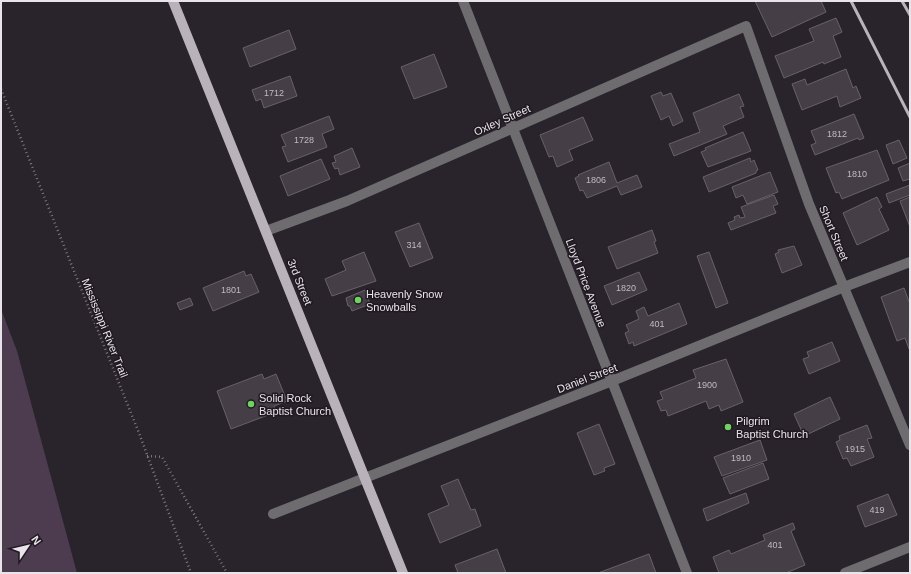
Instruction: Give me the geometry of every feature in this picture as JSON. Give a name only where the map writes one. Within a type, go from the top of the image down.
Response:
[{"type":"main road","name":"3rd Street","points":[[173,1],[404,573]]},
{"type":"street","name":"Lloyd Price Avenue","points":[[463,1],[687,573]]},
{"type":"street","name":"Oxley Street","points":[[266,231],[347,201],[746,26]]},
{"type":"street","name":"Short Street","points":[[746,26],[809,204],[910,442]]},
{"type":"street","name":"Daniel Street","points":[[273,514],[910,262]]},
{"type":"street","points":[[845,573],[910,547]]},
{"type":"path","name":"Mississippi River Trail","points":[[1,89],[148,456],[191,573]]},
{"type":"path","points":[[148,456],[162,457],[227,573]]},
{"type":"shaded area","points":[[1,309],[17,351],[77,573],[1,573]]},
{"type":"building","points":[[755,1],[821,1],[826,12],[772,37]]},
{"type":"building","points":[[836,18],[842,32],[833,36],[841,57],[824,64],[823,62],[784,78],[775,56],[814,41],[809,29]]},
{"type":"building","points":[[289,30],[296,49],[250,67],[243,48]]},
{"type":"building","points":[[434,54],[447,87],[414,99],[401,67]]},
{"type":"building","points":[[846,69],[853,88],[856,86],[861,98],[840,107],[837,96],[802,110],[792,84],[805,79],[807,85]]},
{"type":"building","points":[[290,76],[297,96],[264,108],[261,99],[256,101],[252,90]]},
{"type":"building","points":[[661,92],[663,96],[671,93],[683,121],[673,126],[669,116],[661,120],[651,96]]},
{"type":"building","points":[[739,94],[744,106],[740,107],[744,117],[723,126],[727,134],[674,156],[669,144],[700,132],[693,113]]},
{"type":"building","points":[[854,114],[864,138],[859,140],[858,138],[815,155],[811,145],[816,143],[811,131]]},
{"type":"building","points":[[329,116],[334,129],[322,134],[327,147],[288,162],[282,147],[286,146],[281,135]]},
{"type":"building","points":[[583,117],[593,140],[569,150],[573,160],[557,167],[553,156],[549,157],[540,135]]},
{"type":"building","points":[[743,132],[751,151],[708,167],[701,152],[706,150],[705,148]]},
{"type":"building","points":[[899,140],[907,158],[893,164],[886,145]]},
{"type":"building","points":[[352,148],[360,167],[340,175],[338,168],[335,169],[332,163],[336,162],[334,156]]},
{"type":"building","points":[[877,150],[889,180],[842,199],[839,192],[836,193],[826,168]]},
{"type":"building","points":[[750,158],[751,162],[754,160],[758,170],[756,173],[709,192],[703,177]]},
{"type":"building","points":[[321,159],[330,179],[288,196],[280,176]]},
{"type":"building","points":[[609,162],[617,183],[637,175],[642,187],[621,195],[617,186],[587,198],[583,190],[580,191],[575,178],[579,176],[578,175]]},
{"type":"building","points":[[910,163],[910,179],[903,181],[898,168]]},
{"type":"building","points":[[770,172],[778,192],[747,204],[743,195],[736,198],[732,187]]},
{"type":"building","points":[[910,185],[910,195],[889,203],[886,194]]},
{"type":"building","points":[[774,195],[778,204],[773,206],[776,213],[731,230],[728,223],[735,220],[734,217],[739,215],[740,218],[745,217],[741,207]]},
{"type":"building","points":[[877,197],[882,207],[879,209],[889,230],[857,245],[843,213]]},
{"type":"building","points":[[910,197],[910,227],[900,201]]},
{"type":"building","points":[[419,223],[433,258],[410,267],[395,232]]},
{"type":"building","points":[[652,230],[658,253],[617,269],[608,247]]},
{"type":"building","points":[[794,246],[802,265],[782,273],[775,254],[779,252],[778,250]]},
{"type":"building","points":[[364,252],[376,281],[332,296],[325,279],[346,270],[342,261]]},
{"type":"building","points":[[709,252],[728,303],[716,308],[697,256]]},
{"type":"building","points":[[244,271],[246,276],[251,274],[259,292],[213,311],[203,288]]},
{"type":"building","points":[[639,272],[647,290],[612,305],[604,286]]},
{"type":"building","points":[[904,288],[910,304],[909,349],[905,338],[897,341],[881,297]]},
{"type":"building","name":"Heavenly Snow Snowballs","points":[[365,290],[370,304],[352,311],[350,306],[348,306],[346,298]]},
{"type":"building","points":[[190,298],[193,305],[180,310],[177,303]]},
{"type":"building","points":[[679,303],[687,324],[634,346],[633,342],[629,344],[625,333],[629,331],[626,325],[639,319],[636,311],[644,307],[648,316]]},
{"type":"building","points":[[832,342],[840,361],[809,374],[803,359],[809,357],[807,352]]},
{"type":"building","points":[[726,359],[743,402],[721,411],[719,405],[709,409],[706,401],[668,416],[666,410],[661,411],[657,401],[663,399],[660,392],[696,378],[693,370]]},
{"type":"building","name":"Solid Rock Baptist Church","points":[[262,374],[264,379],[276,374],[287,401],[274,406],[276,412],[231,429],[217,391]]},
{"type":"building","points":[[830,397],[840,419],[804,436],[794,414]]},
{"type":"building","points":[[599,424],[615,464],[604,468],[605,471],[594,475],[577,433]]},
{"type":"building","points":[[867,425],[872,438],[867,439],[874,457],[851,466],[847,458],[843,459],[836,442],[840,440],[839,436]]},
{"type":"building","points":[[760,440],[767,460],[722,476],[714,457]]},
{"type":"building","points":[[763,463],[769,479],[730,494],[723,478]]},
{"type":"building","points":[[458,479],[471,510],[475,509],[481,526],[440,543],[428,514],[449,505],[441,486]]},
{"type":"building","points":[[746,493],[749,503],[707,521],[703,509]]},
{"type":"building","points":[[888,494],[897,515],[865,527],[857,506]]},
{"type":"building","points":[[793,523],[795,529],[791,531],[805,565],[786,573],[719,573],[713,557],[729,550],[731,554],[765,540],[763,535]]},
{"type":"building","points":[[497,549],[506,573],[458,573],[455,565]]},
{"type":"building","points":[[649,554],[656,573],[598,573]]},
{"type":"railway","points":[[851,1],[910,117]]},
{"type":"railway","points":[[902,1],[910,15]]},
{"type":"place","name":"Heavenly Snow Snowballs","points":[[358,300]]},
{"type":"place","name":"Solid Rock Baptist Church","points":[[251,404]]},
{"type":"place","name":"Pilgrim Baptist Church","points":[[728,427]]}]
